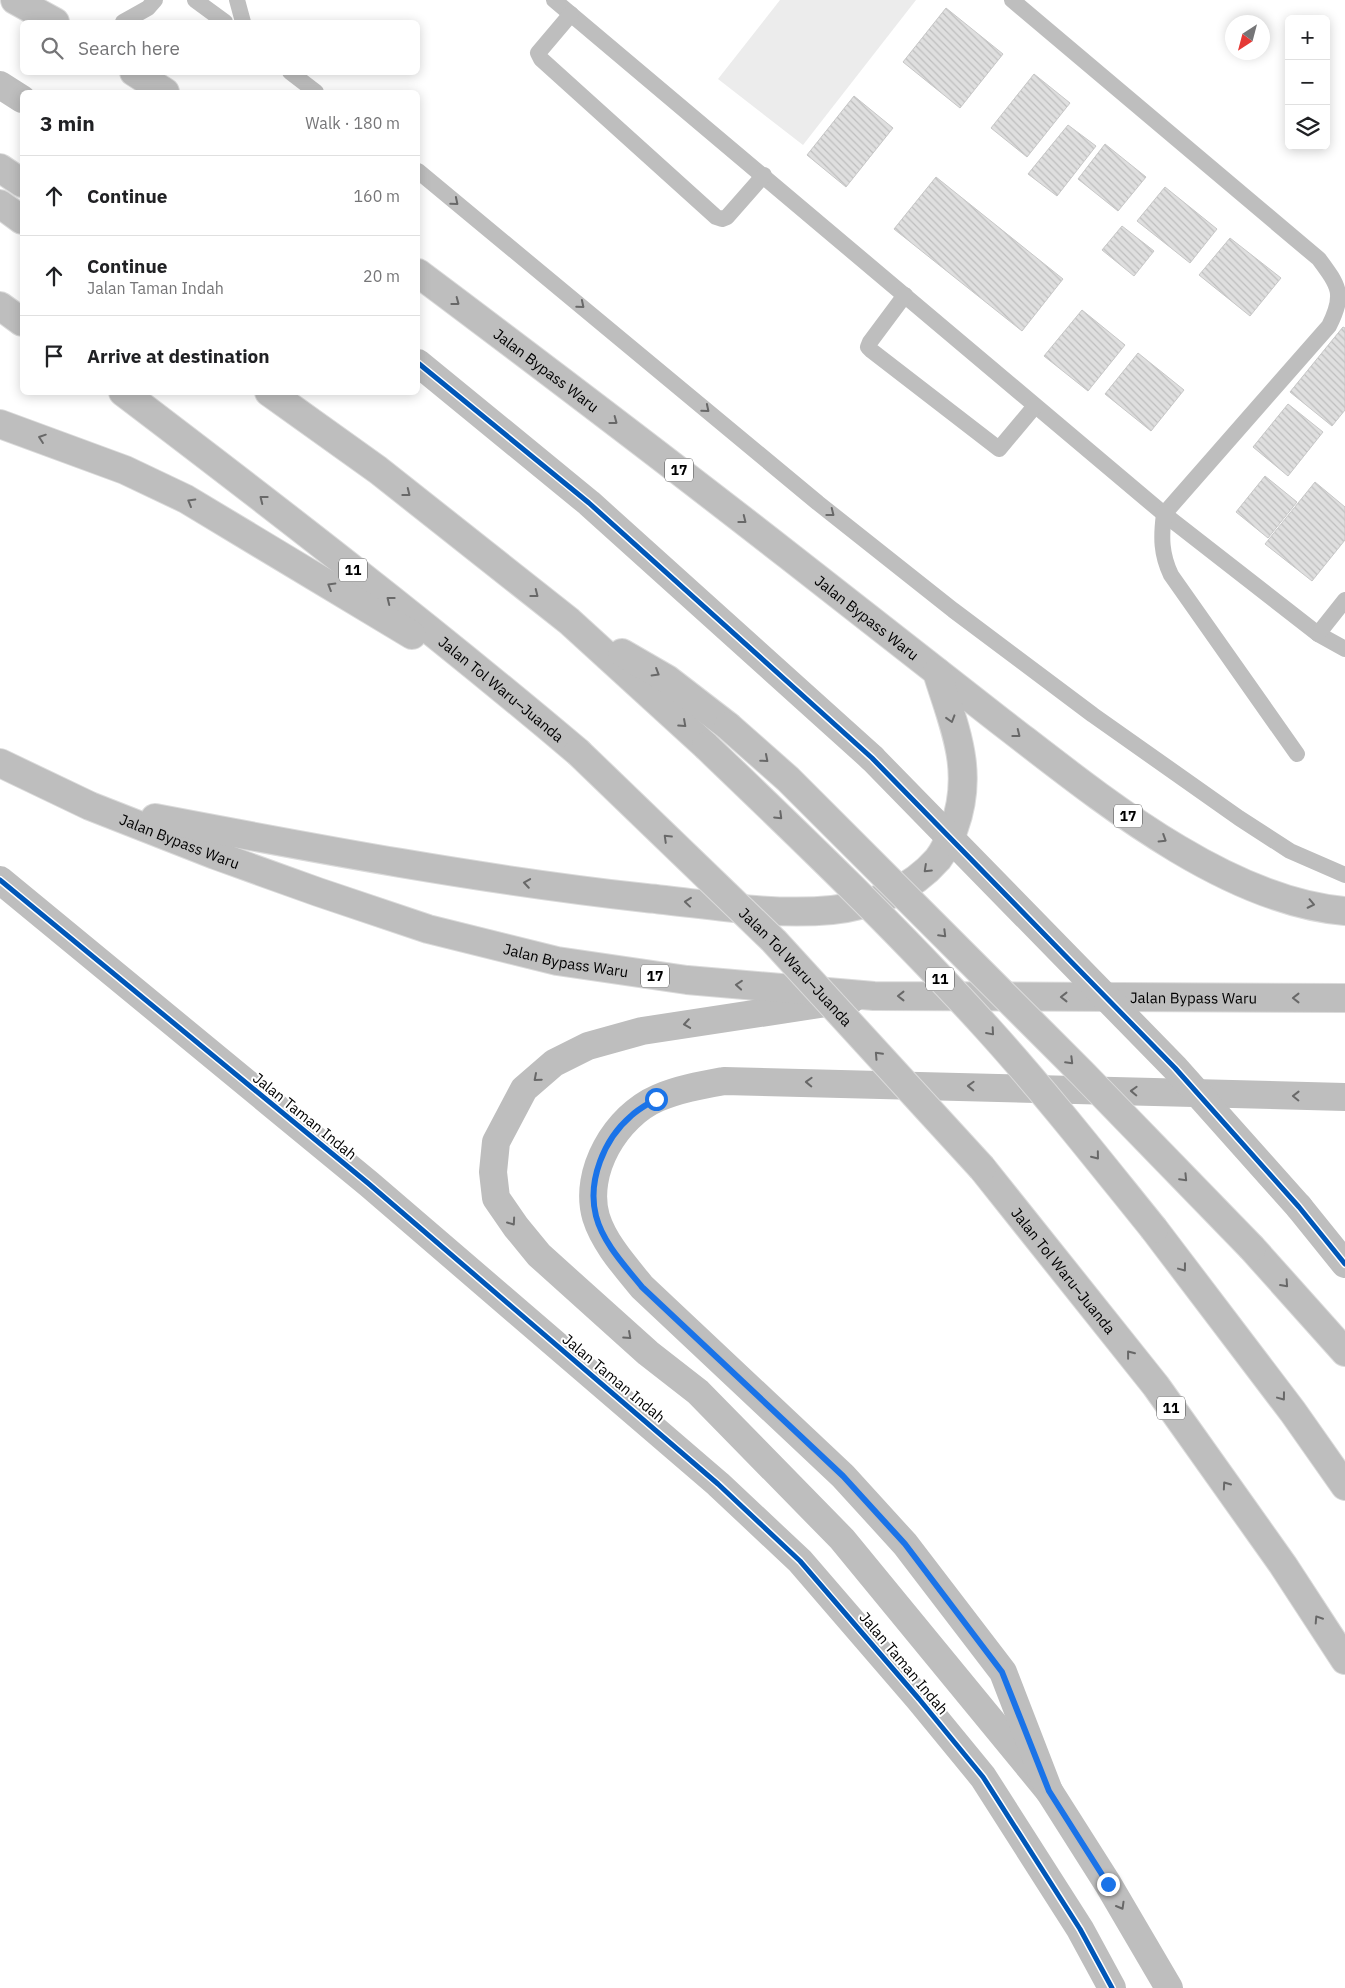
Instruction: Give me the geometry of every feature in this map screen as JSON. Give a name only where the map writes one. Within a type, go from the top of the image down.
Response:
[{"type":"main road","points":[[15,0],[51,20]]},
{"type":"main road","points":[[141,75],[162,90]]},
{"type":"main road","points":[[0,85],[20,98]]},
{"type":"main road","points":[[0,168],[20,182]]},
{"type":"main road","points":[[0,204],[20,219]]},
{"type":"main road","name":"Jalan Bypass Waru","points":[[420,274],[657,453],[937,672],[1098,794],[1208,867],[1242,884],[1291,900],[1345,911]]},
{"type":"main road","points":[[0,306],[20,321]]},
{"type":"main road","points":[[420,365],[588,502],[872,758],[1175,1068],[1299,1207],[1345,1264]]},
{"type":"main road","name":"Jalan Tol Waru–Juanda","points":[[128,395],[246,485],[508,692],[578,752],[774,941],[982,1168],[1156,1386],[1283,1564],[1345,1660]]},
{"type":"main road","name":"11","points":[[272,395],[378,470],[569,621],[706,746],[837,872],[986,1028],[1070,1124],[1154,1229],[1293,1412],[1345,1486]]},
{"type":"main road","points":[[301,395],[378,470]]},
{"type":"main road","points":[[0,424],[125,470],[186,499],[508,692]]},
{"type":"main road","points":[[569,621],[666,680],[728,726],[788,779],[1082,1073],[1252,1248],[1345,1352]]},
{"type":"main road","points":[[90,806],[294,844],[572,890],[776,912],[832,910],[875,902],[910,885],[938,858],[952,833],[961,807],[964,776],[959,744],[937,672]]},
{"type":"main road","name":"Jalan Bypass Waru","points":[[0,763],[90,806],[215,855],[428,929],[557,962],[687,980],[874,996],[1345,998]]},
{"type":"main road","name":"Jalan Taman Indah","points":[[0,880],[369,1184],[718,1484],[800,1561],[919,1699],[983,1777],[1080,1929],[1112,1988]]},
{"type":"main road","points":[[874,996],[642,1031],[588,1046],[554,1063],[524,1089],[496,1142],[493,1172],[496,1198],[539,1255],[648,1354],[698,1392],[842,1539],[1049,1791],[1108,1884],[1169,1988]]},
{"type":"main road","points":[[1049,1791],[1002,1672],[905,1544],[843,1476],[642,1287],[614,1252],[596,1217],[592,1189],[599,1163],[612,1138],[630,1116],[656,1099],[689,1088],[724,1081],[1345,1097]]},
{"type":"lane","points":[[195,0],[222,20]]},
{"type":"lane","points":[[237,0],[242,20]]},
{"type":"lane","points":[[554,0],[1164,514],[1318,634],[1345,649]]},
{"type":"lane","points":[[1012,0],[1319,259],[1337,283],[1339,307],[1329,326],[1164,514],[1161,537],[1163,558],[1171,575],[1297,754]]},
{"type":"lane","points":[[127,20],[150,10]]},
{"type":"lane","points":[[570,14],[538,53],[541,59],[716,217],[722,219],[727,217],[764,175]]},
{"type":"lane","points":[[294,75],[313,90]]},
{"type":"lane","points":[[420,173],[818,503],[953,610],[1092,715],[1239,818],[1290,852],[1345,875]]},
{"type":"lane","points":[[904,296],[870,342],[868,347],[872,351],[999,449],[1036,406]]},
{"type":"lane","points":[[1318,634],[1345,600]]},
{"type":"shaded area","points":[[780,0],[916,0],[803,145],[718,79]]},
{"type":"building","points":[[946,8],[1003,54],[960,108],[903,62]]},
{"type":"building","points":[[1034,74],[1070,103],[1027,157],[991,128]]},
{"type":"building","points":[[854,96],[893,128],[846,187],[807,155]]},
{"type":"building","points":[[1068,125],[1096,146],[1057,196],[1028,174]]},
{"type":"building","points":[[1105,144],[1146,177],[1118,211],[1078,179]]},
{"type":"building","points":[[936,177],[1063,279],[1022,331],[894,229]]},
{"type":"building","points":[[1165,187],[1217,229],[1190,263],[1137,221]]},
{"type":"building","points":[[1122,226],[1154,251],[1134,276],[1102,250]]},
{"type":"building","points":[[1230,238],[1281,278],[1250,316],[1199,275]]},
{"type":"building","points":[[1082,310],[1125,345],[1088,391],[1044,356]]},
{"type":"building","points":[[1343,327],[1345,328],[1345,410],[1332,426],[1290,392]]},
{"type":"building","points":[[1138,353],[1184,390],[1151,431],[1105,394]]},
{"type":"building","points":[[1288,404],[1323,432],[1288,476],[1253,447]]},
{"type":"building","points":[[1265,476],[1297,502],[1268,538],[1236,512]]},
{"type":"building","points":[[1315,482],[1345,507],[1345,540],[1312,581],[1265,544]]},
{"type":"cycle path","points":[[420,365],[589,503],[872,758],[1175,1068],[1299,1207],[1345,1264]]},
{"type":"cycle path","points":[[0,880],[369,1184],[718,1484],[800,1561],[919,1699],[983,1777],[1080,1929],[1112,1988]]},
{"type":"route","points":[[656,1099],[630,1116],[612,1138],[599,1163],[592,1189],[596,1217],[614,1252],[642,1287],[843,1476],[905,1544],[1002,1672],[1049,1791],[1108,1884]]}]
